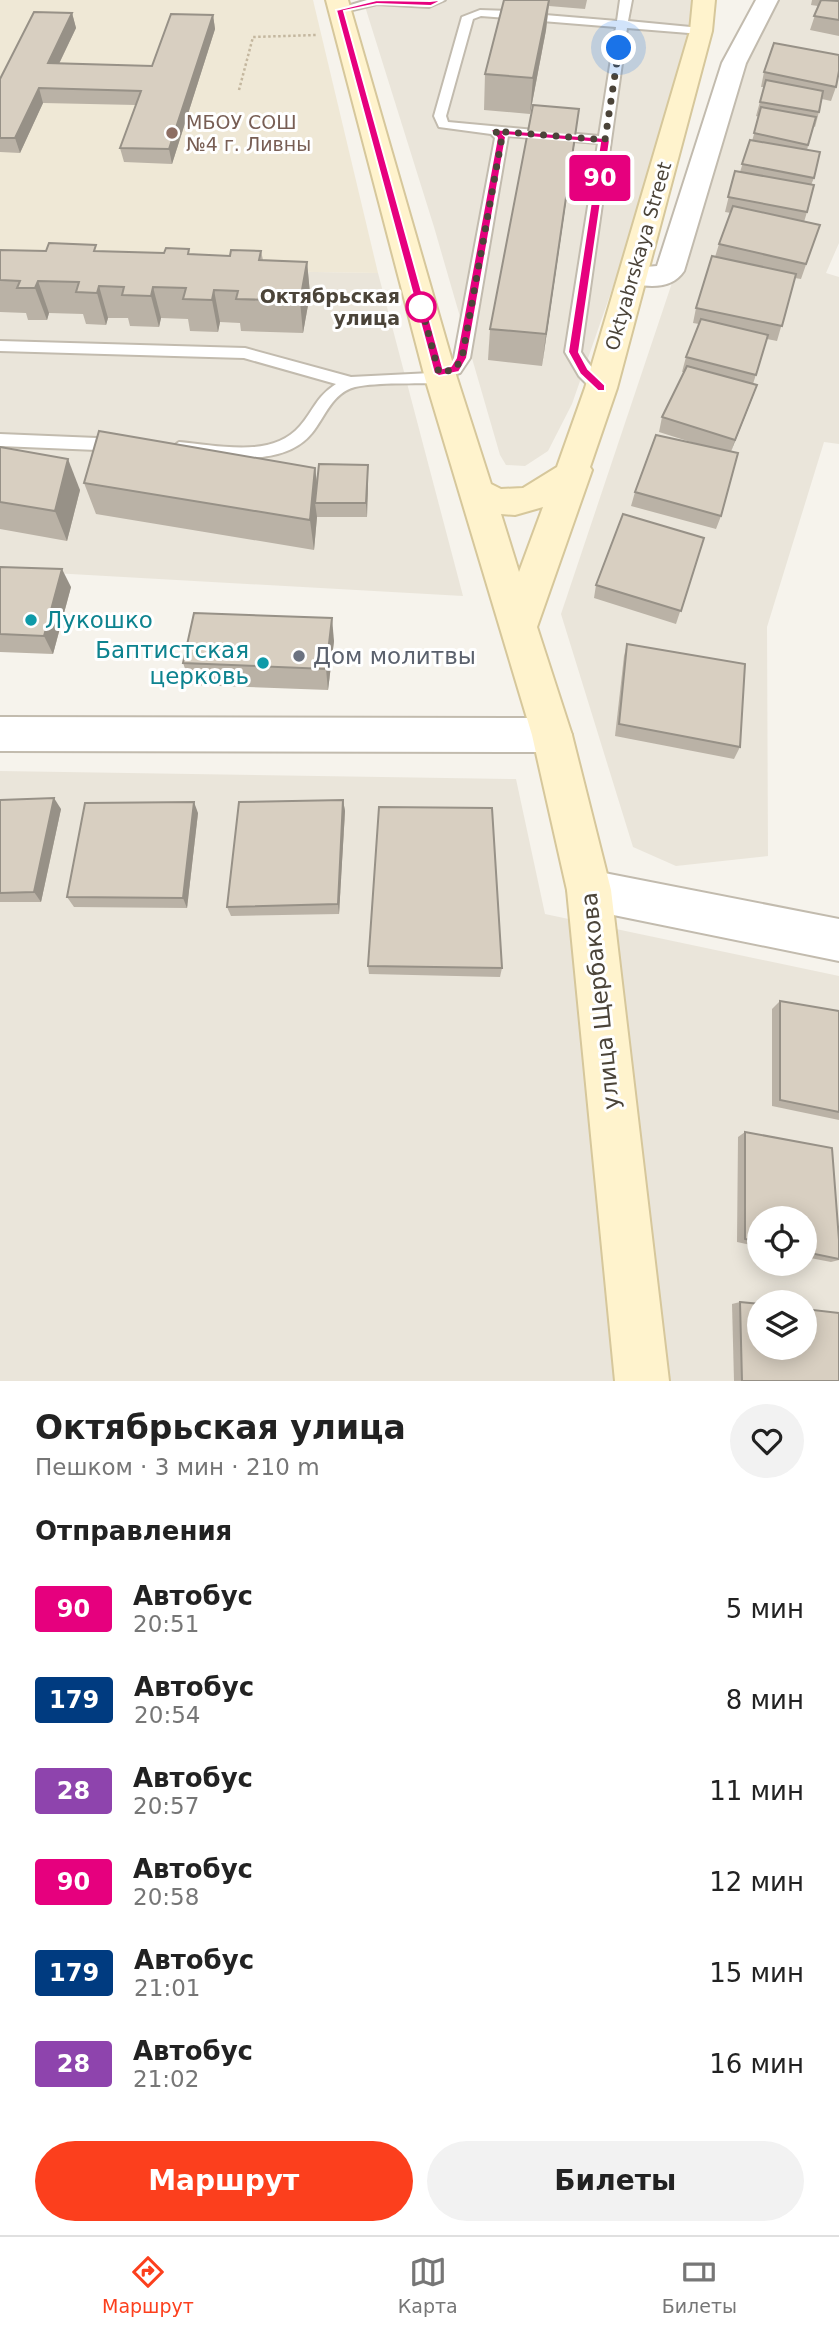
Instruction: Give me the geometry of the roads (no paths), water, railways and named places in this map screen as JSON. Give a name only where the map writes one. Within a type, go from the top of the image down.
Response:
[{"type":"street","name":"Oktyabrskaya Street","points":[[518,628],[575,470],[601,388],[701,31],[704,0]]},
{"type":"street","points":[[633,275],[658,277],[670,271],[734,63],[767,0]]},
{"type":"street","name":"улица Щербакова","points":[[341,15],[440,375],[552,735],[589,890],[642,1381]]},
{"type":"street","points":[[475,491],[494,500],[522,501],[556,487],[575,470]]},
{"type":"street","points":[[0,734],[552,735]]},
{"type":"street","points":[[589,890],[839,940]]},
{"type":"lane","points":[[341,15],[377,1],[431,4],[439,0]]},
{"type":"lane","points":[[515,15],[519,0]]},
{"type":"lane","points":[[601,388],[584,372],[573,352],[626,0]]},
{"type":"lane","points":[[605,140],[443,124],[440,116],[468,17],[480,13],[515,15],[701,31]]},
{"type":"lane","points":[[0,346],[244,353],[351,382],[440,375],[455,369],[462,358],[502,137],[495,131]]},
{"type":"lane","points":[[160,447],[266,452],[285,447],[304,432],[327,398],[351,382]]},
{"type":"lane","points":[[0,440],[133,446]]},
{"type":"place","name":"МБОУ СОШ №4 г. Ливны","points":[[172,133]]},
{"type":"place","name":"Октябрьская улица","points":[[421,307]]},
{"type":"place","name":"Лукошко","points":[[31,620]]},
{"type":"place","name":"Дом молитвы","points":[[299,656]]},
{"type":"place","name":"Баптистская церковь","points":[[263,663]]}]
